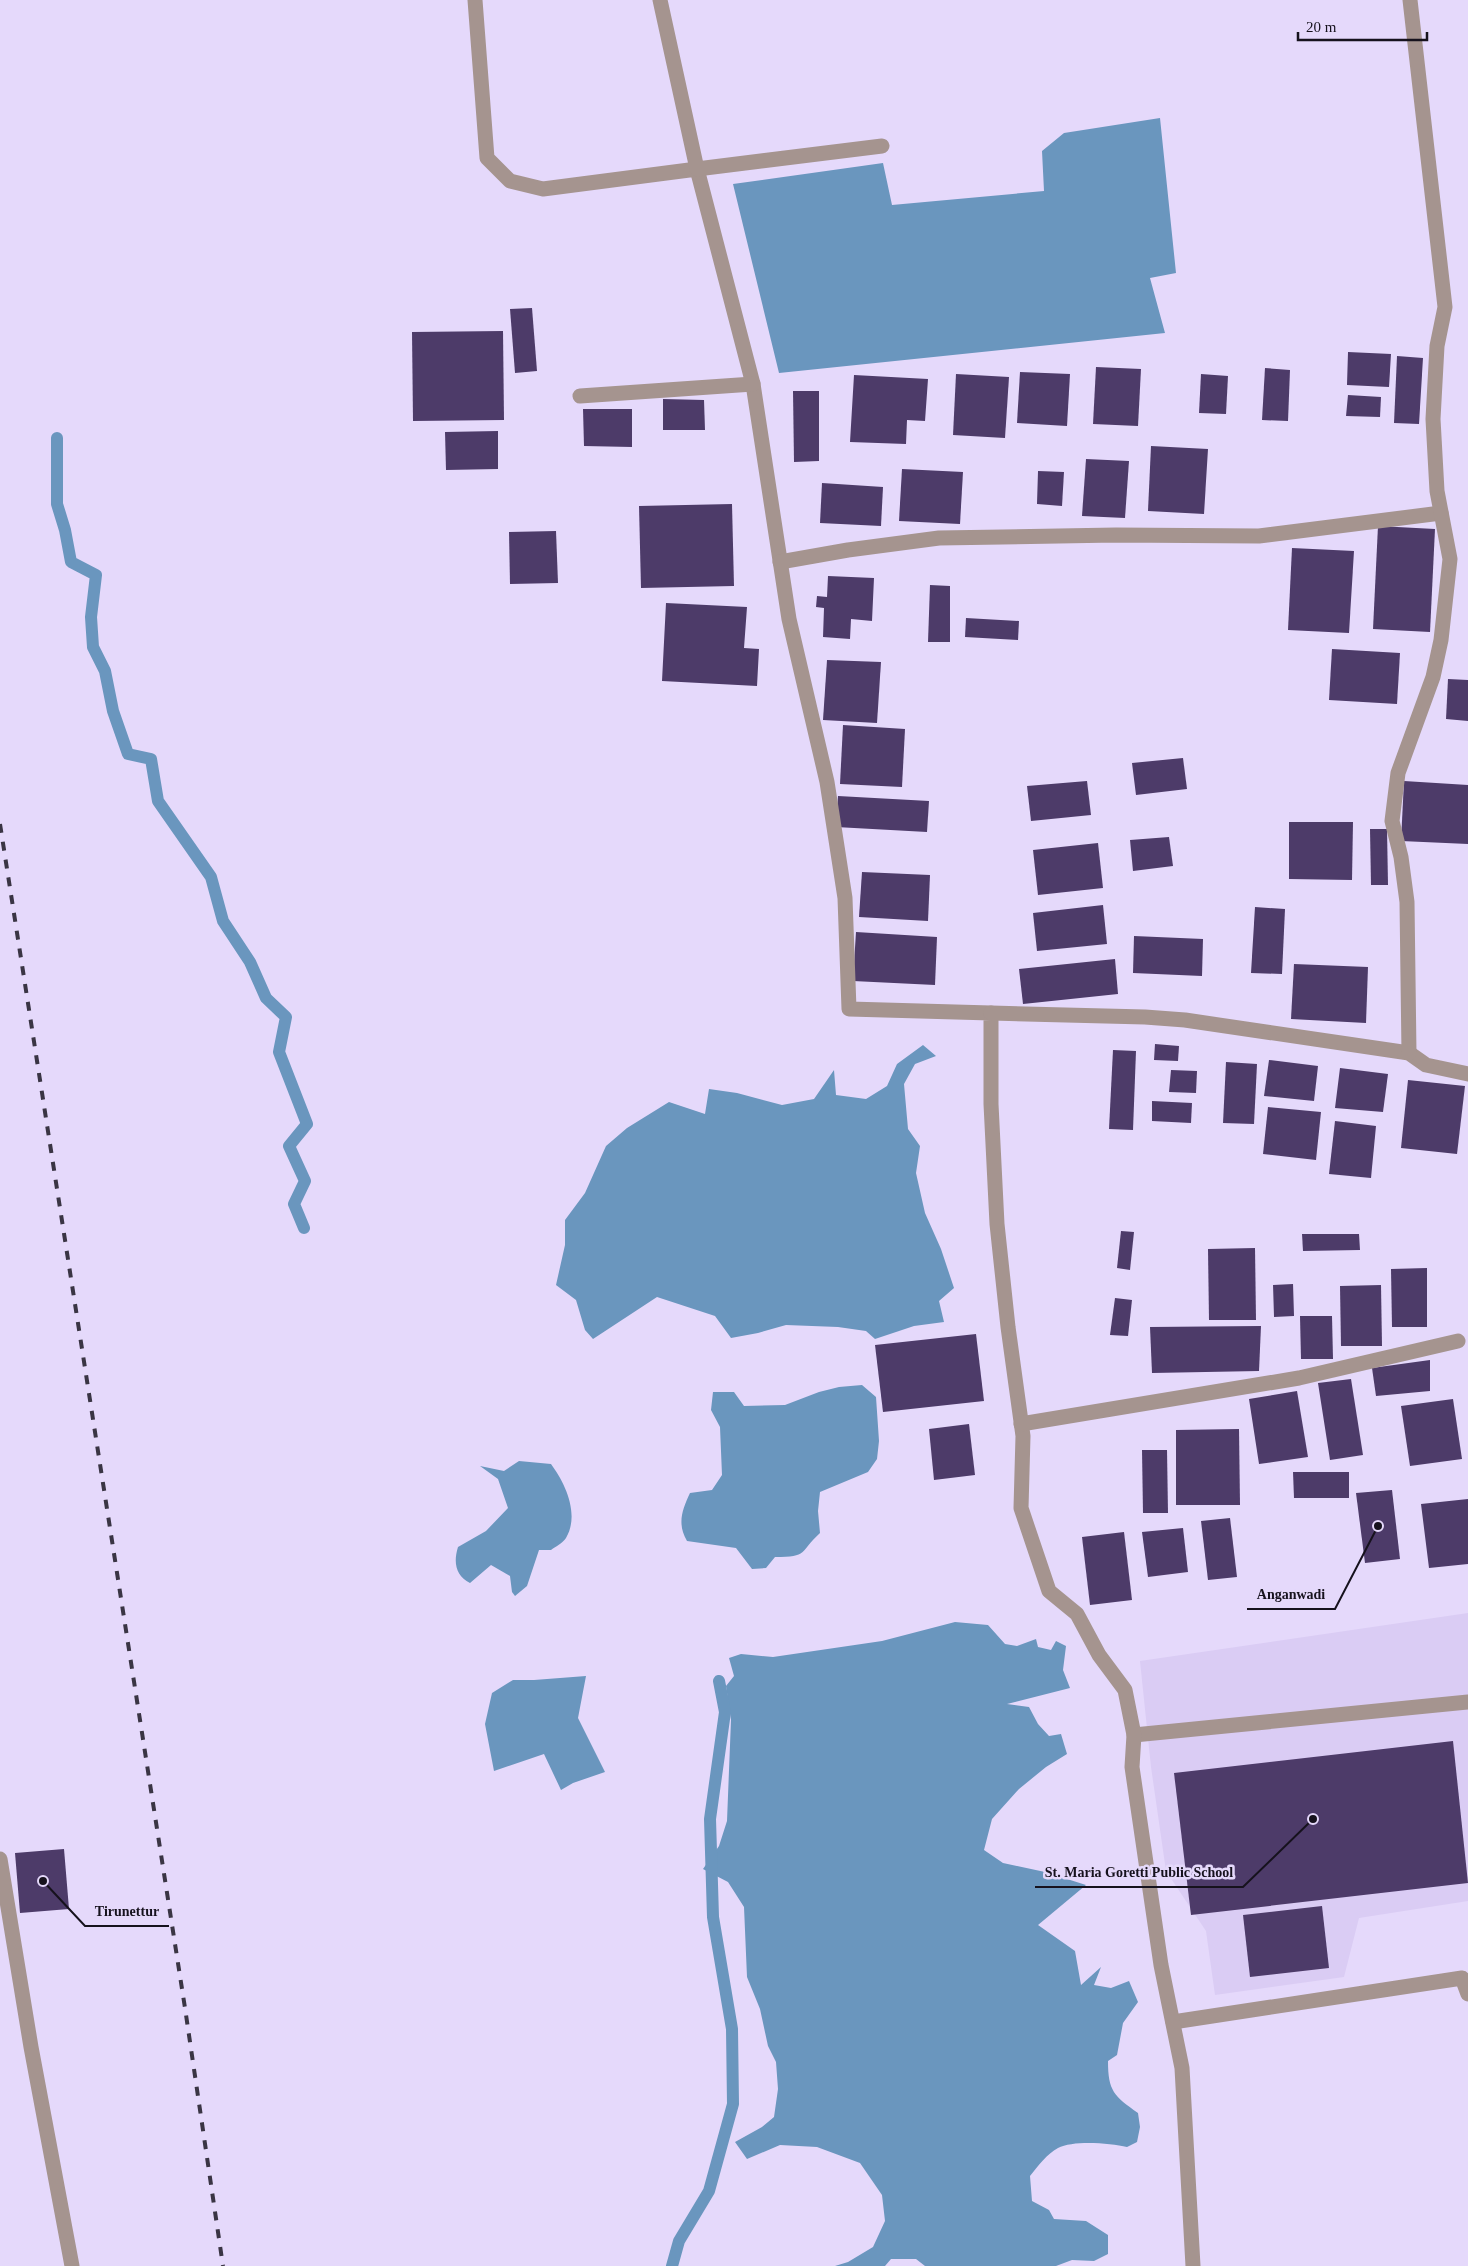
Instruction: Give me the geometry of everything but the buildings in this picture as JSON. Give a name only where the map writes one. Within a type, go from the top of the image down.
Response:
[{"type":"street","points":[[475,0],[487,158],[510,181],[543,189],[882,146]]},
{"type":"street","points":[[660,0],[697,169],[753,384],[789,619],[827,782],[845,898],[848,1008],[990,1014],[1145,1016],[1185,1020],[1409,1053],[1426,1065],[1468,1074]]},
{"type":"street","points":[[1409,1053],[1407,902],[1401,857],[1392,821],[1398,773],[1433,678],[1441,640],[1450,559],[1437,491],[1433,419],[1437,346],[1445,307],[1410,0]]},
{"type":"street","points":[[580,396],[753,384]]},
{"type":"street","points":[[780,562],[848,550],[939,538],[1116,535],[1259,536],[1441,513]]},
{"type":"street","points":[[990,1014],[991,1104],[997,1224],[1008,1327],[1023,1436],[1021,1508],[1049,1591],[1076,1614],[1099,1655],[1125,1690],[1134,1735],[1132,1768],[1161,1965],[1182,2068],[1193,2266]]},
{"type":"street","points":[[1021,1424],[1299,1378],[1458,1341]]},
{"type":"street","points":[[1134,1735],[1468,1702]]},
{"type":"street","points":[[0,1859],[72,2266]]},
{"type":"street","points":[[1172,2022],[1462,1978],[1468,1994]]},
{"type":"shaded area","points":[[1468,1613],[1468,1901],[1359,1918],[1344,1977],[1215,1995],[1206,1931],[1166,1871],[1151,1767],[1140,1661]]},
{"type":"water","points":[[1160,118],[1176,273],[1150,278],[1165,333],[779,373],[733,184],[883,163],[892,205],[1044,191],[1042,151],[1064,133]]},
{"type":"water","points":[[923,1045],[936,1056],[915,1064],[904,1084],[908,1129],[920,1146],[916,1173],[925,1213],[941,1249],[954,1288],[939,1301],[944,1322],[914,1326],[875,1339],[866,1331],[838,1327],[786,1325],[731,1338],[715,1316],[657,1297],[593,1339],[585,1330],[576,1300],[556,1285],[565,1245],[565,1220],[585,1193],[606,1146],[627,1128],[669,1102],[705,1114],[709,1089],[737,1093],[782,1105],[814,1099],[834,1070],[836,1095],[866,1099],[887,1086],[897,1064]]},
{"type":"water","points":[[862,1385],[876,1397],[879,1441],[877,1459],[868,1472],[820,1492],[818,1511],[820,1533],[802,1552],[793,1556],[775,1557],[766,1568],[752,1569],[736,1548],[687,1541],[681,1523],[690,1493],[712,1490],[722,1475],[720,1427],[711,1410],[713,1392],[734,1392],[744,1406],[785,1405],[819,1392],[839,1387]]},
{"type":"water","points":[[519,1461],[551,1464],[566,1489],[572,1519],[570,1529],[563,1542],[551,1550],[539,1550],[527,1586],[515,1596],[512,1592],[510,1576],[491,1565],[470,1583],[459,1573],[456,1558],[458,1547],[486,1531],[508,1508],[498,1479],[480,1466],[504,1471]]},
{"type":"water","points":[[955,1622],[988,1625],[1005,1644],[1017,1646],[1036,1639],[1038,1647],[1051,1650],[1056,1641],[1066,1646],[1063,1670],[1070,1688],[1007,1704],[1029,1707],[1038,1724],[1049,1736],[1061,1734],[1067,1754],[1046,1767],[1019,1789],[992,1819],[984,1850],[1003,1863],[1045,1872],[1086,1885],[1038,1925],[1075,1951],[1081,1985],[1101,1967],[1094,1985],[1111,1988],[1129,1981],[1138,2002],[1123,2023],[1117,2055],[1108,2061],[1108,2071],[1114,2092],[1123,2102],[1138,2113],[1140,2127],[1137,2142],[1127,2147],[1102,2143],[1082,2143],[1065,2145],[1058,2148],[1039,2164],[1030,2176],[1032,2201],[1049,2210],[1054,2219],[1086,2221],[1108,2235],[1108,2254],[1094,2261],[1072,2260],[1056,2266],[925,2266],[916,2259],[891,2259],[885,2266],[835,2266],[848,2262],[873,2247],[885,2221],[882,2195],[860,2163],[817,2147],[780,2145],[747,2159],[735,2142],[762,2127],[774,2117],[778,2089],[776,2062],[768,2046],[760,2009],[747,1977],[744,1907],[728,1882],[703,1869],[719,1846],[727,1821],[731,1720],[726,1686],[734,1676],[729,1658],[741,1654],[773,1657],[882,1641]]},
{"type":"water","points":[[586,1676],[578,1718],[605,1772],[573,1783],[561,1790],[544,1754],[494,1771],[485,1724],[492,1693],[513,1680]]},
{"type":"waterway","points":[[57,438],[57,504],[65,530],[71,562],[96,575],[91,617],[93,647],[105,671],[113,711],[128,754],[151,759],[158,801],[211,877],[223,921],[250,962],[266,998],[286,1017],[279,1052],[307,1124],[289,1146],[305,1181],[294,1204],[304,1228]]},
{"type":"waterway","points":[[672,2266],[679,2241],[709,2191],[733,2104],[732,2029],[713,1917],[710,1819],[725,1712],[719,1681]]},
{"type":"railway","points":[[0,824],[185,2008],[223,2266]]},
{"type":"place","name":"Anganwadi","points":[[1378,1526]]},
{"type":"place","name":"St. Maria Goretti Public School","points":[[1313,1819]]},
{"type":"place","name":"Tirunettur","points":[[43,1881]]}]
